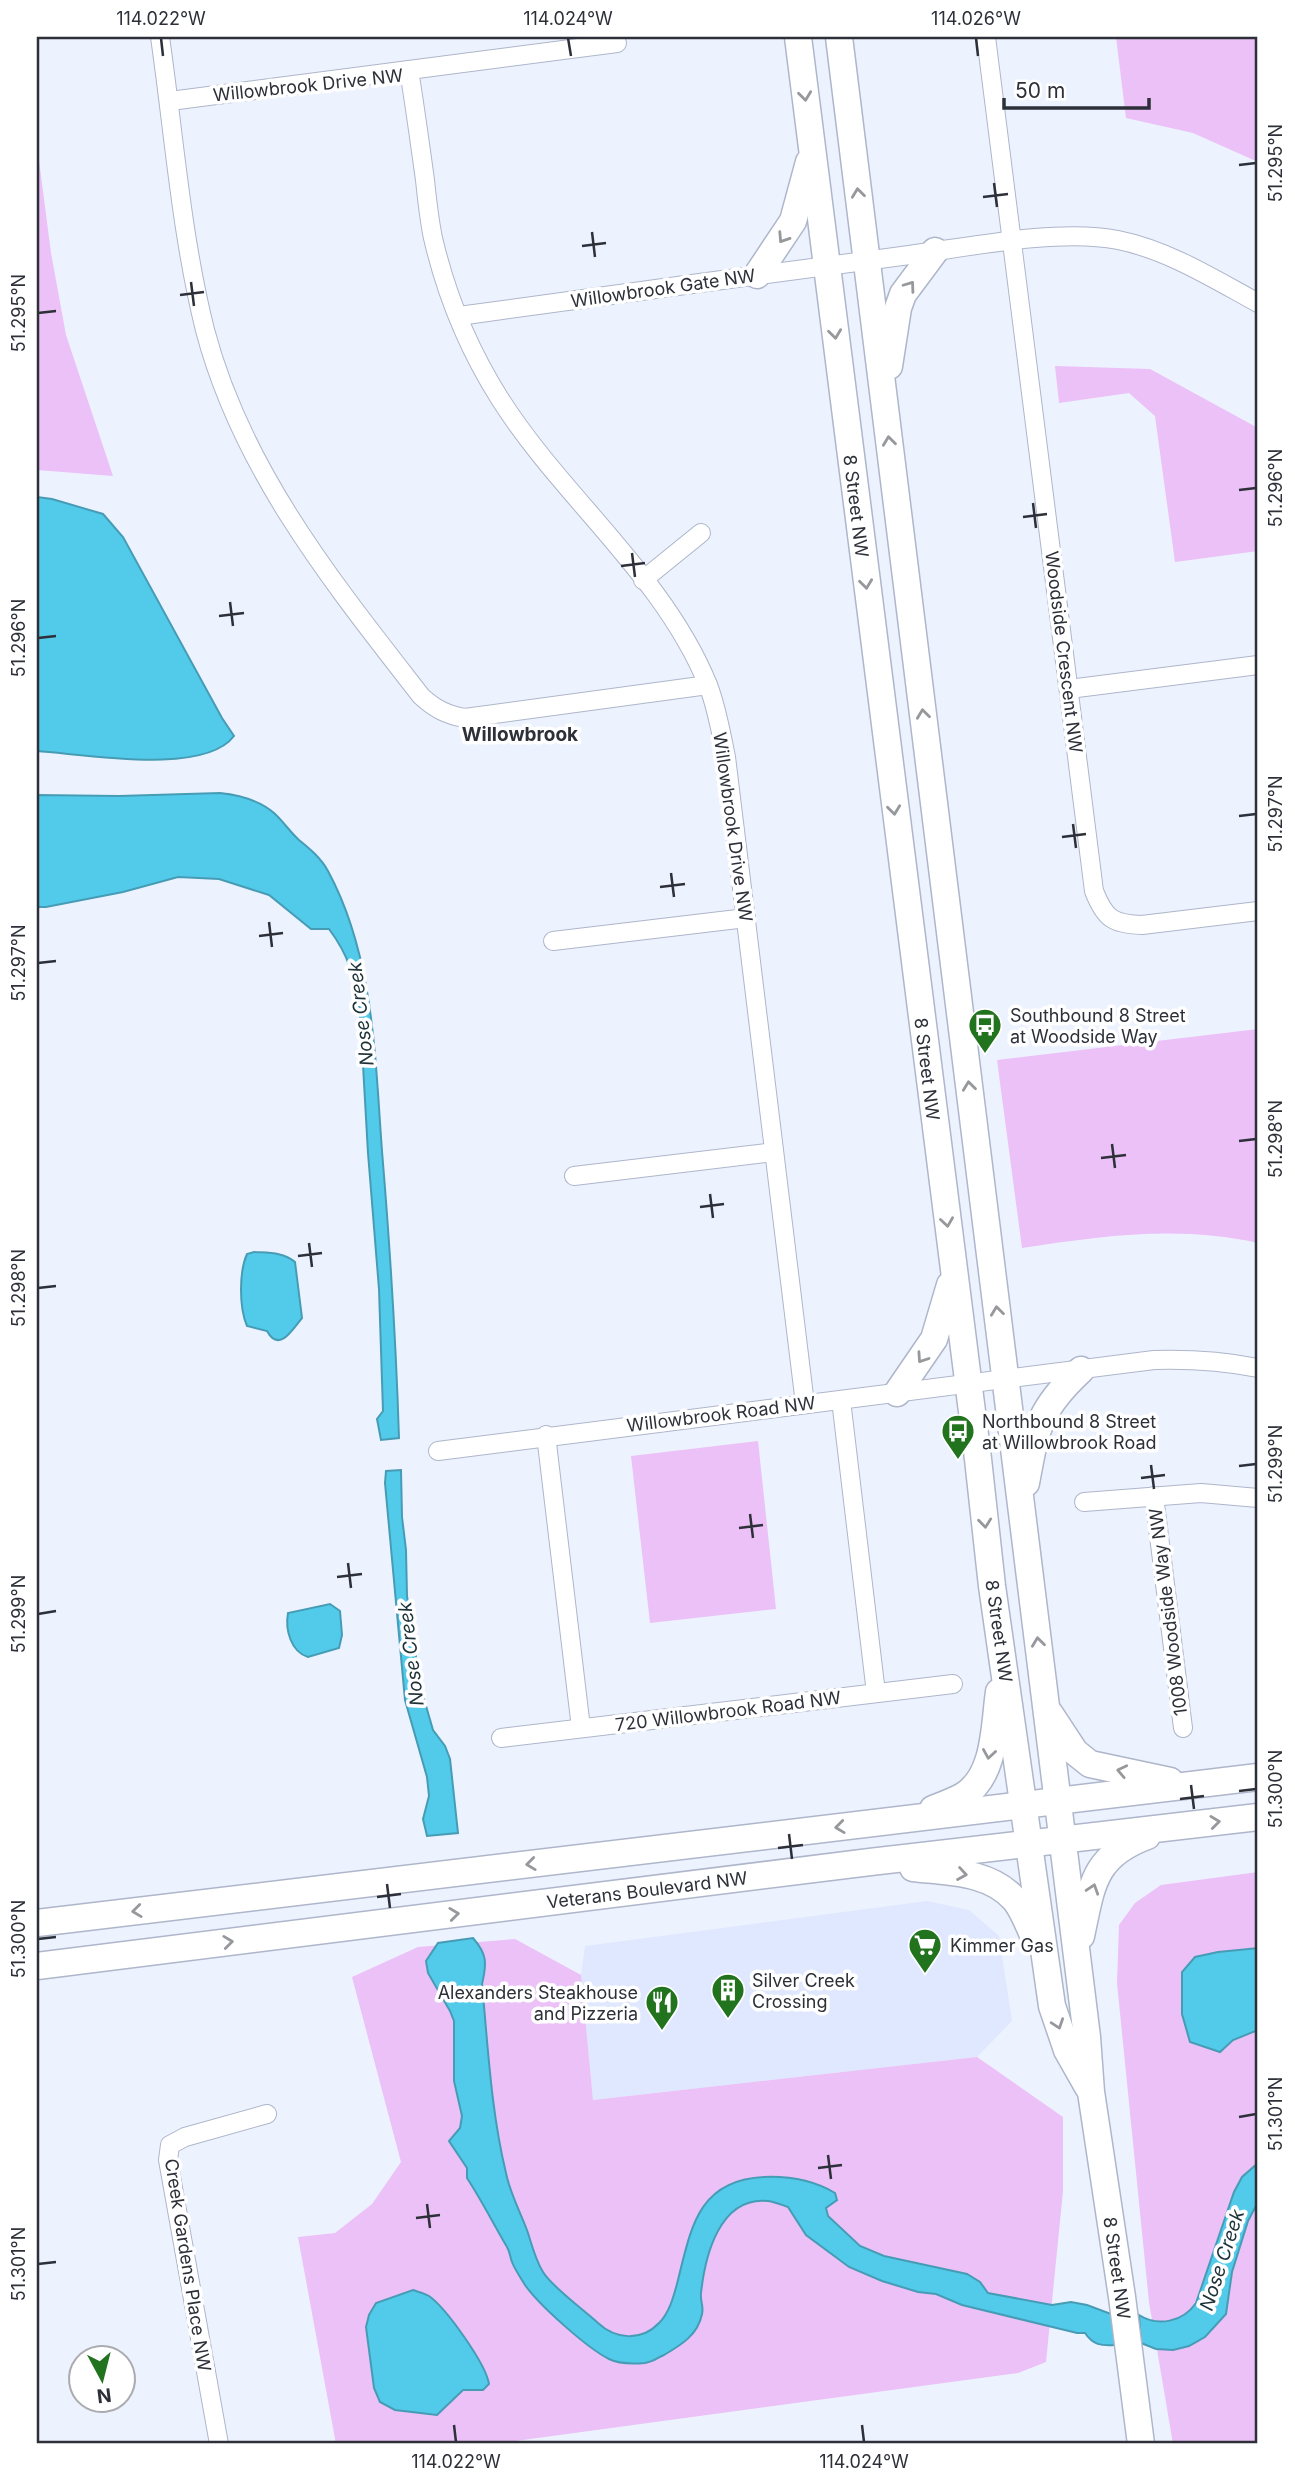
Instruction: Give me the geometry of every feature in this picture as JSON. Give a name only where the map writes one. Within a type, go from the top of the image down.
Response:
[{"type":"main road","name":"8 Street NW","points":[[798,37],[1003,1662],[1045,1958],[1052,2006],[1063,2039],[1091,2092]]},
{"type":"main road","name":"8 Street NW","points":[[839,37],[1063,1840],[1091,2092],[1141,2444]]},
{"type":"main road","points":[[757,275],[793,221],[812,150]]},
{"type":"main road","points":[[884,398],[898,308],[903,294],[935,251]]},
{"type":"main road","points":[[897,1393],[934,1339],[953,1273]]},
{"type":"main road","points":[[1021,1505],[1040,1422],[1060,1389],[1081,1370]]},
{"type":"main road","points":[[908,1819],[964,1796],[979,1781],[988,1765],[1003,1662]]},
{"type":"main road","points":[[1047,1710],[1075,1752],[1090,1764],[1189,1786]]},
{"type":"main road","points":[[37,1923],[1258,1777]]},
{"type":"main road","name":"Veterans Boulevard NW","points":[[37,1966],[870,1862],[1258,1817]]},
{"type":"main road","points":[[1077,1955],[1091,1889],[1101,1867],[1123,1844],[1171,1827]]},
{"type":"main road","points":[[870,1862],[970,1875],[997,1885],[1016,1901],[1045,1958]]},
{"type":"street","points":[[160,37],[195,288],[206,331],[231,404],[266,477],[310,550],[422,696],[435,709],[465,718],[708,685]]},
{"type":"street","name":"Woodside Crescent NW","points":[[986,37],[1094,891],[1108,918],[1123,924],[1142,925],[1258,911]]},
{"type":"street","points":[[410,70],[617,43]]},
{"type":"street","name":"Willowbrook Drive NW","points":[[170,101],[410,70],[432,235],[444,279],[475,355],[537,452],[643,580],[684,639],[708,685],[716,712],[726,757],[805,1404]]},
{"type":"street","points":[[1010,242],[1074,236],[1118,240],[1156,251],[1208,275],[1258,303]]},
{"type":"street","name":"Willowbrook Gate NW","points":[[459,316],[1010,242]]},
{"type":"street","points":[[643,580],[701,533]]},
{"type":"street","points":[[1069,689],[1258,665]]},
{"type":"street","points":[[553,941],[746,918]]},
{"type":"street","points":[[574,1176],[774,1152]]},
{"type":"street","name":"Willowbrook Road NW","points":[[438,1451],[546,1435],[1154,1360],[1228,1362],[1258,1368]]},
{"type":"street","points":[[841,1400],[876,1693]]},
{"type":"street","points":[[546,1435],[581,1728]]},
{"type":"street","name":"1008 Woodside Way NW","points":[[1084,1502],[1213,1493],[1258,1498]]},
{"type":"street","name":"1008 Woodside Way NW","points":[[1154,1496],[1183,1728]]},
{"type":"street","name":"720 Willowbrook Road NW","points":[[501,1738],[953,1684]]},
{"type":"street","name":"Creek Gardens Place NW","points":[[219,2444],[167,2160],[170,2145],[185,2137],[267,2114]]},
{"type":"shaded area","points":[[1116,37],[1258,37],[1258,162],[1193,133],[1126,118]]},
{"type":"shaded area","points":[[37,145],[51,253],[66,335],[113,476],[37,470]]},
{"type":"shaded area","points":[[1055,366],[1150,369],[1258,428],[1258,551],[1175,562],[1155,416],[1129,393],[1059,403]]},
{"type":"shaded area","points":[[1258,1029],[1258,1243],[1199,1234],[1140,1234],[1022,1248],[997,1060]]},
{"type":"shaded area","points":[[758,1441],[776,1609],[650,1623],[631,1456]]},
{"type":"shaded area","points":[[1258,1872],[1258,2444],[1173,2444],[1149,2302],[1117,1983],[1119,1925],[1135,1903],[1161,1885]]},
{"type":"shaded area","points":[[927,1901],[969,1910],[999,1936],[1012,2021],[977,2057],[593,2100],[581,1975],[585,1946]]},
{"type":"shaded area","points":[[515,1939],[581,1975],[593,2100],[977,2057],[1063,2117],[1063,2191],[1046,2362],[1018,2373],[493,2444],[336,2444],[298,2237],[335,2233],[372,2204],[401,2162],[352,1977],[418,1947]]},
{"type":"water","points":[[37,497],[103,514],[123,537],[234,736],[219,748],[197,756],[142,760],[37,751]]},
{"type":"water","name":"Nose Creek","points":[[220,793],[248,799],[268,808],[319,858],[343,904],[355,938],[370,1008],[374,1044],[390,1259],[399,1438],[381,1440],[377,1419],[383,1411],[379,1289],[360,1012],[350,968],[336,939],[329,929],[311,929],[269,895],[219,879],[178,877],[123,892],[37,907],[37,795]]},
{"type":"water","points":[[254,1252],[281,1255],[295,1262],[302,1318],[281,1340],[276,1340],[267,1331],[247,1326],[244,1318],[241,1280],[247,1254]]},
{"type":"water","name":"Nose Creek","points":[[401,1470],[407,1596],[420,1685],[433,1730],[445,1746],[450,1759],[458,1833],[427,1836],[423,1819],[429,1796],[427,1777],[405,1700],[385,1483],[386,1471]]},
{"type":"water","points":[[330,1604],[340,1611],[342,1635],[339,1648],[308,1657],[293,1645],[287,1626],[288,1613]]},
{"type":"water","points":[[473,1938],[485,1959],[482,1984],[491,2079],[501,2150],[510,2188],[536,2258],[547,2278],[605,2328],[620,2335],[636,2336],[659,2323],[671,2303],[694,2225],[711,2197],[742,2180],[773,2177],[809,2182],[835,2193],[837,2200],[826,2208],[828,2216],[860,2246],[884,2256],[967,2274],[980,2282],[988,2293],[1052,2305],[1071,2302],[1111,2314],[1115,2345],[1098,2344],[1085,2333],[962,2305],[936,2294],[918,2292],[882,2281],[849,2267],[806,2235],[788,2207],[768,2201],[751,2202],[737,2208],[726,2218],[706,2263],[700,2321],[688,2339],[653,2361],[631,2363],[609,2359],[576,2336],[525,2285],[513,2265],[507,2247],[467,2178],[467,2168],[449,2141],[460,2128],[462,2116],[454,2081],[454,2021],[428,1973],[426,1961],[438,1943]]},
{"type":"water","points":[[1258,1948],[1258,2030],[1233,2040],[1220,2052],[1190,2042],[1182,2014],[1182,1972],[1195,1957]]},
{"type":"water","name":"Nose Creek","points":[[1258,2163],[1258,2202],[1248,2221],[1232,2272],[1226,2314],[1205,2337],[1189,2346],[1173,2350],[1156,2349],[1141,2343],[1139,2315],[1154,2321],[1170,2321],[1184,2315],[1196,2303],[1234,2192],[1242,2177]]},
{"type":"water","points":[[413,2290],[429,2296],[445,2312],[481,2364],[489,2384],[483,2390],[463,2390],[437,2415],[395,2410],[380,2402],[374,2388],[366,2327],[369,2315],[376,2303]]},
{"type":"place","name":"Southbound 8 Street at Woodside Way","points":[[985,1055]]},
{"type":"place","name":"Northbound 8 Street at Willowbrook Road","points":[[958,1461]]},
{"type":"place","name":"Kimmer Gas","points":[[925,1975]]},
{"type":"place","name":"Silver Creek Crossing","points":[[728,2020]]},
{"type":"place","name":"Alexanders Steakhouse and Pizzeria","points":[[662,2032]]},
{"type":"district","name":"Willowbrook","points":[[520,734]]}]
